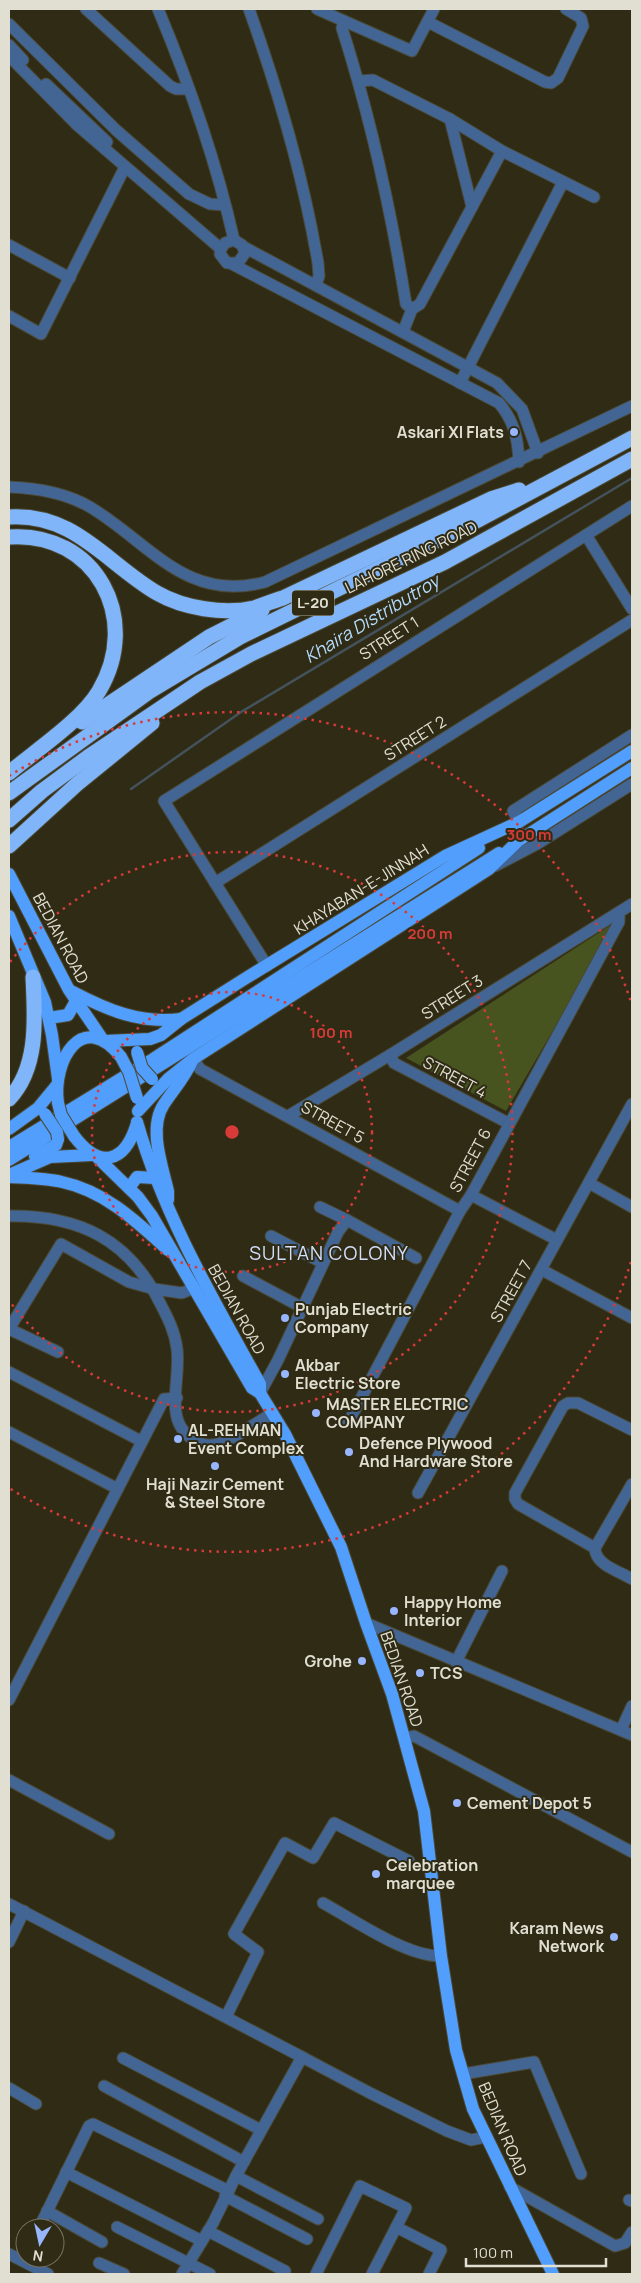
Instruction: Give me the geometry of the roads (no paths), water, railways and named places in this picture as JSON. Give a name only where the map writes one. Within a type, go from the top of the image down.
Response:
[{"type":"highway","name":"LAHORE RING ROAD","points":[[9,793],[150,691],[225,646],[566,475],[632,438]]},
{"type":"highway","name":"LAHORE RING ROAD","points":[[9,820],[23,806],[88,757],[182,694],[251,654],[445,562],[632,459]]},
{"type":"highway","points":[[46,743],[209,636],[282,598],[491,499],[566,475]]},
{"type":"highway","points":[[9,517],[29,517],[67,528],[97,546],[143,584],[175,601],[216,609],[235,610],[253,608],[282,598]]},
{"type":"highway","points":[[9,536],[36,538],[71,551],[85,562],[105,589],[115,618],[115,649],[98,692],[89,705],[9,773]]},
{"type":"highway","points":[[9,846],[37,819],[142,732],[182,694]]},
{"type":"highway","points":[[9,1099],[20,1084],[29,1058],[33,1034],[33,977]]},
{"type":"main road","name":"KHAYABAN-E-JINNAH","points":[[104,1040],[150,1040],[168,1031],[181,1019],[445,856],[520,822],[632,751]]},
{"type":"main road","points":[[9,1160],[632,768]]},
{"type":"main road","points":[[9,1147],[153,1060],[520,822]]},
{"type":"main road","points":[[137,1117],[168,1079],[191,1060],[489,869],[518,841]]},
{"type":"main road","name":"BEDIAN ROAD","points":[[9,874],[69,990],[104,1040]]},
{"type":"main road","points":[[10,918],[49,1018],[58,1103],[67,1126],[74,1136],[129,1188],[152,1216],[178,1258],[199,1286]]},
{"type":"main road","points":[[69,990],[120,1014],[150,1020],[181,1019]]},
{"type":"main road","points":[[49,1018],[68,1015],[76,1001]]},
{"type":"main road","points":[[9,1129],[38,1108],[57,1082],[63,1060],[73,1044],[86,1038],[104,1040],[121,1057],[132,1081],[136,1098],[137,1117],[132,1139],[124,1150],[107,1158],[55,1156],[36,1162],[12,1174]]},
{"type":"main road","points":[[150,1040],[147,1045],[137,1052],[142,1068],[152,1079],[160,1078],[181,1062],[191,1060]]},
{"type":"main road","points":[[167,1204],[168,1191],[157,1139],[157,1120],[163,1105],[184,1078],[191,1060]]},
{"type":"main road","points":[[9,1134],[40,1114],[45,1114],[57,1132],[58,1139],[56,1145],[27,1160],[12,1174]]},
{"type":"main road","name":"BEDIAN ROAD","points":[[137,1117],[155,1178],[199,1286],[260,1384],[260,1393],[273,1413],[341,1547],[392,1694],[424,1811],[441,1956],[456,2050],[473,2109],[552,2274]]},
{"type":"main road","points":[[12,1174],[64,1182],[89,1191],[132,1218],[178,1258]]},
{"type":"main road","points":[[129,1188],[137,1177],[155,1178]]},
{"type":"street","points":[[86,9],[170,86],[176,89],[189,89]]},
{"type":"street","points":[[158,9],[189,89],[225,205],[226,244],[223,259],[499,402],[510,417],[518,442],[519,462]]},
{"type":"street","points":[[249,9],[287,120],[300,171],[318,263],[319,276],[316,285]]},
{"type":"street","points":[[317,9],[412,50],[434,9]]},
{"type":"street","points":[[428,22],[544,82],[551,83],[558,78],[583,26],[581,18],[566,9]]},
{"type":"street","points":[[344,21],[342,28],[372,129],[394,231],[406,304],[412,309]]},
{"type":"street","points":[[9,24],[39,56],[116,130],[189,194],[210,204],[225,205]]},
{"type":"street","points":[[9,45],[48,86],[117,151],[226,244]]},
{"type":"street","points":[[9,56],[76,124],[125,167],[226,244],[244,247],[497,383],[522,409],[538,453]]},
{"type":"street","points":[[359,81],[372,80],[450,120],[502,151],[594,197]]},
{"type":"street","points":[[450,120],[472,208]]},
{"type":"street","points":[[403,332],[412,309],[420,304],[502,151]]},
{"type":"street","points":[[9,316],[41,334],[125,167]]},
{"type":"street","points":[[460,383],[470,367],[563,182]]},
{"type":"street","points":[[9,245],[70,278]]},
{"type":"street","points":[[232,264],[242,259],[244,247]]},
{"type":"street","points":[[9,487],[48,491],[88,506],[176,571],[216,585],[236,587],[265,582],[538,453],[632,406]]},
{"type":"street","name":"STREET 1","points":[[215,883],[164,800],[632,506]]},
{"type":"street","points":[[586,535],[632,609]]},
{"type":"street","name":"STREET 2","points":[[215,883],[632,620]]},
{"type":"street","points":[[520,822],[513,811],[632,735]]},
{"type":"street","points":[[489,869],[536,844],[632,784]]},
{"type":"street","points":[[215,883],[267,966]]},
{"type":"street","name":"STREET 3","points":[[288,1116],[390,1055],[632,904]]},
{"type":"street","name":"STREET 6","points":[[348,1423],[460,1211],[471,1195],[508,1123],[619,922],[619,913]]},
{"type":"street","name":"STREET 4","points":[[390,1055],[394,1063],[508,1123]]},
{"type":"street","name":"STREET 5","points":[[191,1060],[200,1069],[460,1211]]},
{"type":"street","name":"STREET 7","points":[[418,1493],[632,1104]]},
{"type":"street","points":[[589,1183],[632,1207]]},
{"type":"street","points":[[471,1195],[557,1240]]},
{"type":"street","points":[[320,1207],[416,1258]]},
{"type":"street","points":[[9,1216],[57,1219],[99,1234],[112,1242],[136,1263],[154,1289],[172,1326],[176,1340],[177,1419],[182,1429],[194,1440],[210,1445],[226,1442],[273,1413]]},
{"type":"street","points":[[260,1393],[278,1360],[338,1232],[347,1220]]},
{"type":"street","points":[[271,1236],[323,1262]]},
{"type":"street","points":[[58,1352],[9,1329],[61,1244],[129,1282],[154,1289],[182,1293],[199,1286]]},
{"type":"street","points":[[542,1270],[632,1318]]},
{"type":"street","points":[[243,1276],[303,1308]]},
{"type":"street","points":[[9,1372],[141,1441]]},
{"type":"street","points":[[9,1700],[116,1488],[164,1399],[177,1398]]},
{"type":"street","points":[[595,1548],[518,1504],[515,1499],[515,1493],[563,1406],[568,1403],[578,1403],[632,1430]]},
{"type":"street","points":[[9,1432],[116,1488]]},
{"type":"street","points":[[632,1484],[595,1548],[598,1560],[632,1579]]},
{"type":"street","points":[[456,1662],[502,1571]]},
{"type":"street","points":[[366,1623],[632,1735]]},
{"type":"street","points":[[621,1730],[632,1706]]},
{"type":"street","points":[[405,1738],[414,1736],[470,1764],[632,1852]]},
{"type":"street","points":[[9,1780],[109,1834]]},
{"type":"street","points":[[226,2017],[258,1952],[234,1934],[285,1842],[313,1858],[334,1823],[409,1861]]},
{"type":"street","points":[[323,1903],[414,1952],[430,1956],[441,1956]]},
{"type":"street","points":[[9,1904],[302,2056],[370,2094],[447,2131],[471,2140],[486,2137]]},
{"type":"street","points":[[9,1942],[24,1911]]},
{"type":"street","points":[[182,2274],[205,2236],[302,2056]]},
{"type":"street","points":[[123,2058],[261,2130]]},
{"type":"street","points":[[463,2074],[534,2062],[581,2174]]},
{"type":"street","points":[[104,2086],[244,2162]]},
{"type":"street","points":[[9,2088],[36,2104]]},
{"type":"street","points":[[44,2218],[89,2126],[93,2124],[227,2193],[307,2239]]},
{"type":"street","points":[[66,2172],[285,2271]]},
{"type":"street","points":[[236,2176],[318,2219]]},
{"type":"street","points":[[316,2274],[360,2186],[406,2208],[372,2274]]},
{"type":"street","points":[[510,2188],[615,2246],[625,2243],[632,2232]]},
{"type":"street","points":[[47,2211],[102,2242]]},
{"type":"street","points":[[117,2227],[210,2274]]},
{"type":"street","points":[[396,2227],[441,2250],[429,2274]]},
{"type":"street","points":[[100,2263],[124,2274]]},
{"type":"waterway","name":"Khaira Distributroy","points":[[131,789],[241,712],[632,478]]},
{"type":"place","name":"Askari XI Flats","points":[[514,432]]},
{"type":"place","name":"Punjab Electric Company","points":[[285,1318]]},
{"type":"place","name":"Akbar Electric Store","points":[[285,1374]]},
{"type":"place","name":"MASTER ELECTRIC COMPANY","points":[[316,1413]]},
{"type":"place","name":"AL-REHMAN Event Complex","points":[[178,1439]]},
{"type":"place","name":"Defence Plywood And Hardware Store","points":[[349,1452]]},
{"type":"place","name":"Haji Nazir Cement & Steel Store","points":[[215,1466]]},
{"type":"place","name":"Happy Home Interior","points":[[394,1611]]},
{"type":"place","name":"Grohe","points":[[362,1661]]},
{"type":"place","name":"TCS","points":[[420,1673]]},
{"type":"place","name":"Cement Depot 5","points":[[457,1803]]},
{"type":"place","name":"Celebration marquee","points":[[376,1874]]},
{"type":"place","name":"Karam News Network","points":[[614,1937]]},
{"type":"district","name":"SULTAN COLONY","points":[[329,1253]]}]
